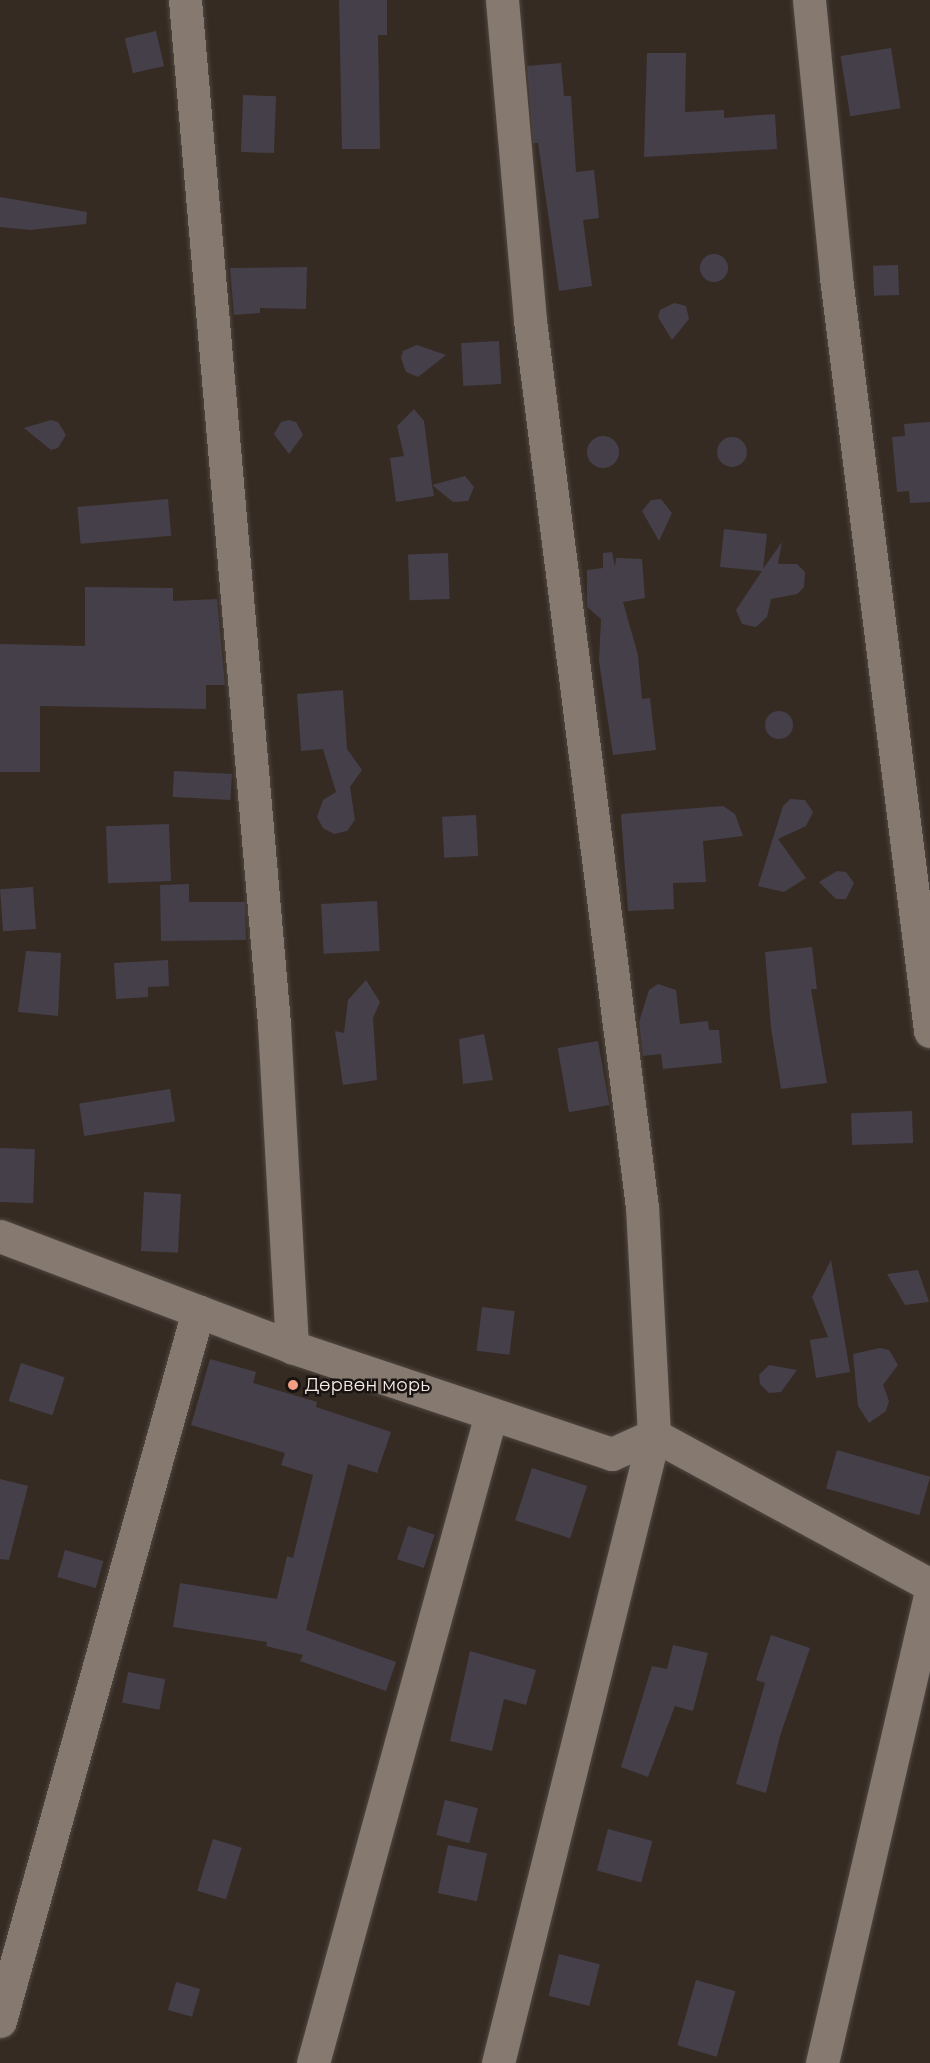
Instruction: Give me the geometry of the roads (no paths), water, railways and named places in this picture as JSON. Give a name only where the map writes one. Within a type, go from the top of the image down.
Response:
[{"type":"street","points":[[185,0],[274,1023],[291,1347]]},
{"type":"street","points":[[498,2063],[654,1435],[642,1207],[530,320],[502,0]]},
{"type":"street","points":[[809,0],[836,277],[930,1030]]},
{"type":"street","points":[[0,1236],[291,1347],[612,1454],[654,1435]]},
{"type":"street","points":[[0,2021],[198,1311]]},
{"type":"street","points":[[313,2063],[491,1414]]},
{"type":"street","points":[[654,1435],[930,1585]]},
{"type":"street","points":[[822,2063],[930,1596]]},
{"type":"place","name":"Дөрвөн морь","points":[[293,1385]]}]
